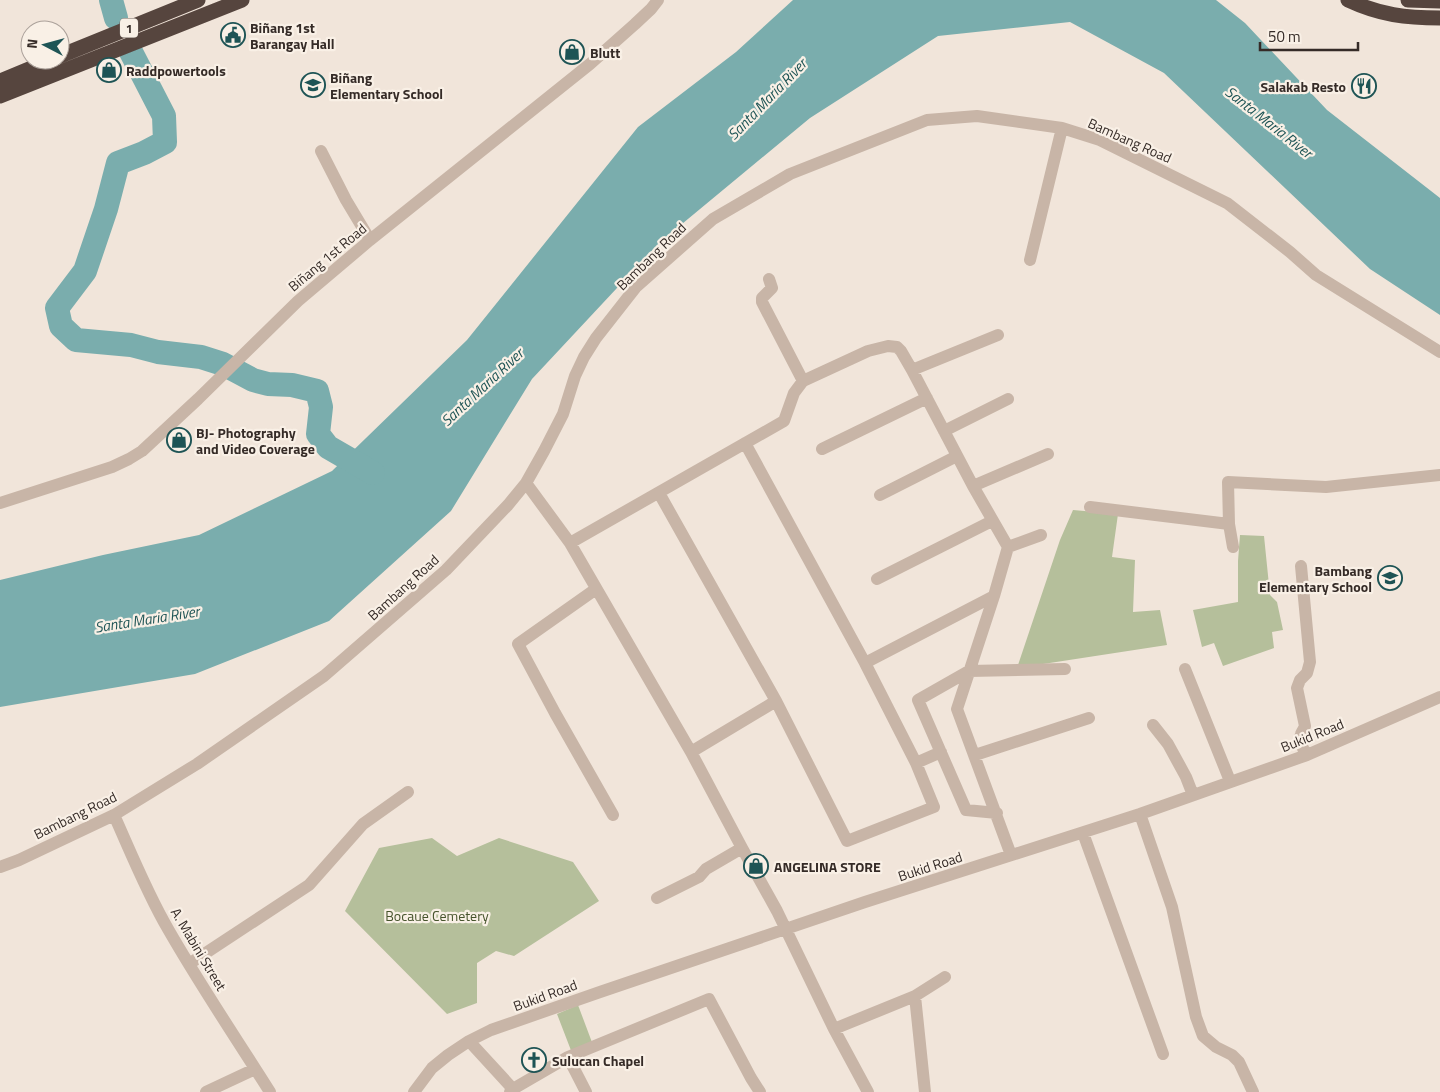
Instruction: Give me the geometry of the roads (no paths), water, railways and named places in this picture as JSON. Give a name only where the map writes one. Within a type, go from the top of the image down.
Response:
[{"type":"highway","name":"1","points":[[70,52],[198,0]]},
{"type":"highway","name":"1","points":[[0,96],[242,0]]},
{"type":"highway","points":[[1348,0],[1384,14],[1415,18],[1440,18]]},
{"type":"highway","points":[[1408,0],[1440,1]]},
{"type":"highway","points":[[0,81],[27,70]]},
{"type":"street","name":"Biñang 1st Road","points":[[0,503],[112,467],[142,451],[298,301],[370,240],[590,64],[646,14],[658,0]]},
{"type":"street","name":"Bambang Road","points":[[0,867],[19,860],[114,815],[197,764],[324,676],[446,570],[526,483],[563,414],[575,376],[596,338],[636,287],[713,219],[790,174],[926,120],[977,116],[1062,128],[1100,140],[1227,204],[1290,252],[1316,275],[1440,352]]},
{"type":"street","points":[[1030,260],[1062,128]]},
{"type":"street","points":[[321,151],[346,200],[370,240]]},
{"type":"street","points":[[768,279],[772,288],[762,298],[762,302],[803,381]]},
{"type":"street","points":[[912,370],[998,335]]},
{"type":"street","points":[[570,543],[784,421],[794,393],[803,381],[868,351],[888,346],[896,347],[901,351],[912,370],[973,486],[1008,547],[957,709],[1008,845]]},
{"type":"street","points":[[822,449],[927,398]]},
{"type":"street","points":[[944,431],[1008,399]]},
{"type":"street","points":[[659,492],[776,701],[847,841],[934,807],[916,763],[865,663],[745,443]]},
{"type":"street","points":[[973,486],[1048,454]]},
{"type":"street","points":[[880,495],[957,456]]},
{"type":"street","points":[[1233,547],[1229,524],[1228,482],[1326,487],[1440,475]]},
{"type":"street","points":[[526,483],[570,543],[691,752],[777,910],[834,1029],[868,1092]]},
{"type":"street","points":[[1090,507],[1229,524]]},
{"type":"street","points":[[877,579],[992,521]]},
{"type":"street","points":[[1008,547],[1041,535]]},
{"type":"street","points":[[1301,566],[1310,662],[1307,673],[1300,680],[1298,688],[1305,726],[1300,735],[1303,749]]},
{"type":"street","points":[[596,589],[518,644],[613,815]]},
{"type":"street","points":[[865,663],[994,596]]},
{"type":"street","points":[[997,814],[966,810],[918,700],[969,672],[1065,669]]},
{"type":"street","points":[[1185,669],[1229,778]]},
{"type":"street","name":"Bukid Road","points":[[414,1092],[432,1068],[469,1041],[490,1030],[785,927],[865,902],[1008,845],[1083,833],[1140,814],[1190,786],[1229,778],[1440,697]]},
{"type":"street","points":[[691,752],[776,701]]},
{"type":"street","points":[[975,755],[1089,718]]},
{"type":"street","points":[[1152,725],[1168,744],[1190,786]]},
{"type":"street","points":[[916,763],[941,752]]},
{"type":"street","points":[[189,964],[309,885],[363,824],[408,792]]},
{"type":"street","points":[[1140,814],[1172,907],[1196,1017],[1203,1036],[1216,1047],[1232,1055],[1239,1062],[1253,1092]]},
{"type":"street","name":"A. Mabini Street","points":[[114,815],[167,927],[270,1092]]},
{"type":"street","points":[[1083,833],[1163,1054]]},
{"type":"street","points":[[658,898],[699,877],[706,868],[742,848]]},
{"type":"street","points":[[834,1029],[915,996],[945,977]]},
{"type":"street","points":[[915,996],[925,1092]]},
{"type":"street","points":[[469,1041],[512,1091],[568,1057],[709,999],[760,1092]]},
{"type":"street","points":[[568,1057],[586,1092]]},
{"type":"street","points":[[206,1092],[255,1068]]},
{"type":"water","name":"Santa Maria River","points":[[793,0],[1216,0],[1245,23],[1327,110],[1440,198],[1440,315],[1370,269],[1164,73],[1070,22],[938,36],[810,118],[659,243],[532,379],[451,511],[329,621],[195,674],[0,707],[0,580],[103,555],[199,535],[332,471],[467,340],[638,127],[736,52]]},
{"type":"waterway","points":[[111,0],[116,18]]},
{"type":"waterway","points":[[131,52],[164,116],[165,142],[118,163],[106,209],[85,271],[57,308],[61,326],[76,340],[131,345],[158,352],[201,357],[223,364],[253,380],[268,384],[292,385],[317,391],[321,407],[318,434],[328,447],[373,473]]},
{"type":"place","name":"Biñang 1st Barangay Hall","points":[[233,35]]},
{"type":"place","name":"Blutt","points":[[572,52]]},
{"type":"place","name":"Raddpowertools","points":[[109,70]]},
{"type":"place","name":"Biñang Elementary School","points":[[313,85]]},
{"type":"place","name":"Salakab Resto","points":[[1364,86]]},
{"type":"place","name":"BJ- Photography and Video Coverage","points":[[179,440]]},
{"type":"place","name":"Bambang Elementary School","points":[[1390,578]]},
{"type":"place","name":"ANGELINA STORE","points":[[756,866]]},
{"type":"place","name":"Sulucan Chapel","points":[[534,1060]]},
{"type":"park label","name":"Bocaue Cemetery","points":[[437,915]]}]
